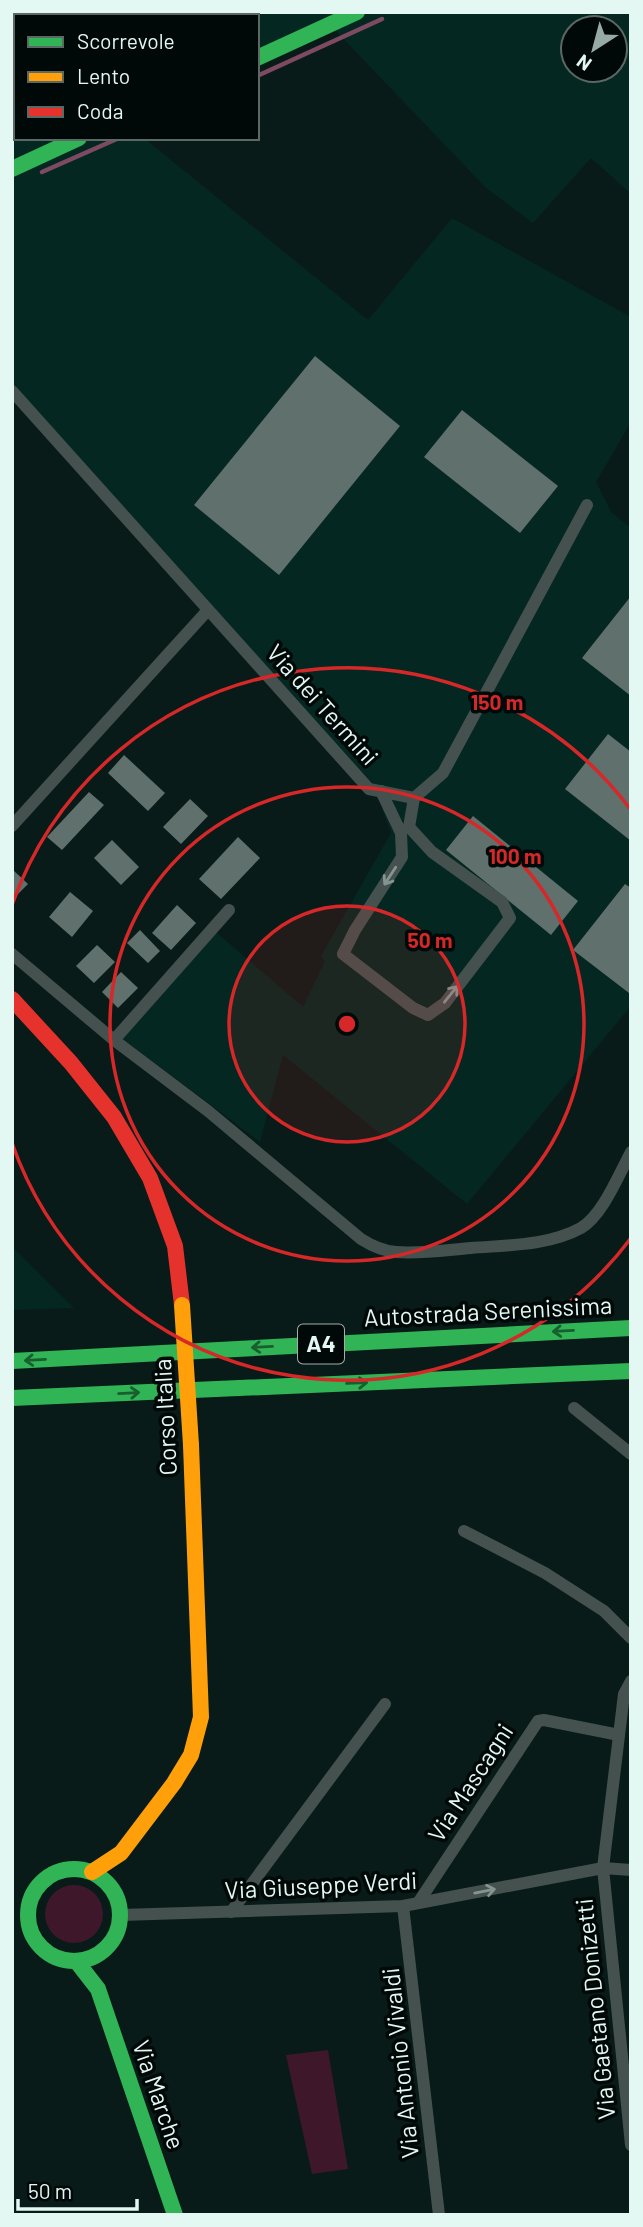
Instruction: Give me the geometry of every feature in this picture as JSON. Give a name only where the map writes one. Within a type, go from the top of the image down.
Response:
[{"type":"main road","points":[[259,57],[357,12]]},
{"type":"main road","points":[[12,169],[75,140]]},
{"type":"main road","name":"Corso Italia","points":[[14,1003],[71,1063],[114,1117],[150,1178],[175,1246],[182,1305],[191,1445],[201,1717],[191,1755],[174,1783],[121,1853],[92,1872]]},
{"type":"main road","name":"Autostrada Serenissima","points":[[12,1361],[631,1328]]},
{"type":"main road","name":"A4","points":[[12,1398],[631,1371]]},
{"type":"main road","name":"Corso Italia","points":[[112,1888],[121,1853]]},
{"type":"main road","points":[[78,1868],[104,1879],[112,1888],[119,1901],[119,1930],[102,1953],[78,1962],[62,1960],[48,1954],[37,1944],[30,1930],[29,1907],[37,1886],[48,1876],[62,1870],[78,1868]]},
{"type":"main road","name":"Via Marche","points":[[98,1989],[102,1953]]},
{"type":"main road","name":"Via Marche","points":[[78,1962],[98,1989],[175,2215]]},
{"type":"street","name":"Via dei Termini","points":[[12,391],[369,789],[414,798]]},
{"type":"street","points":[[381,792],[401,833],[402,857],[355,930],[343,954],[412,1008],[428,1015],[445,1003],[510,918],[502,902],[432,852],[410,827],[414,798],[443,773],[587,505]]},
{"type":"street","points":[[12,827],[208,610]]},
{"type":"street","points":[[114,1040],[229,910]]},
{"type":"street","points":[[12,954],[114,1040],[208,1111],[361,1240],[374,1247],[394,1252],[429,1252],[537,1242],[582,1227],[597,1213],[631,1152]]},
{"type":"street","points":[[574,1408],[631,1454]]},
{"type":"street","points":[[464,1531],[545,1573],[604,1611],[631,1638]]},
{"type":"street","name":"Via Gaetano Donizetti","points":[[631,1681],[624,1694],[603,1868],[624,2029],[631,2145]]},
{"type":"street","points":[[230,1912],[386,1704]]},
{"type":"street","name":"Via Mascagni","points":[[418,1903],[538,1721],[619,1735]]},
{"type":"street","name":"Via Giuseppe Verdi","points":[[121,1915],[403,1906],[603,1868],[631,1870]]},
{"type":"street","name":"Via Antonio Vivaldi","points":[[403,1906],[439,2215]]},
{"type":"shaded area","points":[[12,12],[344,12],[259,50],[259,14],[14,14],[14,140],[61,140],[12,162]]},
{"type":"shaded area","points":[[366,12],[631,12],[631,194],[591,158],[533,223],[486,188],[333,28]]},
{"type":"shaded area","points":[[88,140],[146,140],[368,320],[452,218],[631,317],[631,422],[596,482],[611,512],[631,528],[631,1006],[467,1204],[283,1055],[260,1142],[122,1038],[216,932],[303,1007],[325,961],[321,956],[391,833],[373,784],[211,608],[12,383],[12,174]]},
{"type":"shaded area","points":[[12,1247],[74,1308],[12,1310]]},
{"type":"shaded area","points":[[68,1885],[80,1885],[95,1893],[103,1908],[103,1920],[95,1935],[80,1943],[68,1943],[53,1935],[45,1920],[45,1908],[53,1893]]},
{"type":"shaded area","points":[[328,2050],[348,2169],[312,2174],[286,2055]]},
{"type":"building","points":[[315,356],[400,426],[279,575],[194,505]]},
{"type":"building","points":[[462,410],[558,486],[520,533],[424,457]]},
{"type":"building","points":[[631,596],[631,696],[582,658]]},
{"type":"building","points":[[608,734],[631,752],[631,841],[565,789]]},
{"type":"building","points":[[124,755],[165,793],[148,811],[108,773]]},
{"type":"building","points":[[89,792],[104,805],[62,850],[47,837]]},
{"type":"building","points":[[190,799],[208,816],[181,844],[163,827]]},
{"type":"building","points":[[473,816],[578,901],[551,935],[446,850]]},
{"type":"building","points":[[238,837],[260,858],[221,899],[199,879]]},
{"type":"building","points":[[112,840],[139,867],[121,885],[94,858]]},
{"type":"building","points":[[12,869],[28,884],[12,900]]},
{"type":"building","points":[[625,884],[631,888],[629,993],[573,950]]},
{"type":"building","points":[[70,892],[93,911],[72,937],[49,917]]},
{"type":"building","points":[[177,905],[196,923],[171,950],[152,933]]},
{"type":"building","points":[[140,930],[160,951],[148,963],[127,943]]},
{"type":"building","points":[[97,945],[115,962],[94,983],[76,966]]},
{"type":"building","points":[[121,972],[138,988],[118,1008],[102,992]]},
{"type":"waterway","points":[[259,75],[382,19]]},
{"type":"waterway","points":[[42,172],[114,140]]},
{"type":"traffic: fast","points":[[259,57],[357,12]]},
{"type":"traffic: fast","points":[[12,169],[75,140]]},
{"type":"traffic: fast","points":[[12,1361],[631,1328]]},
{"type":"traffic: fast","points":[[12,1398],[631,1371]]},
{"type":"traffic: fast","points":[[65,1869],[83,1869],[100,1876],[113,1889],[120,1906],[120,1915],[120,1924],[113,1941],[100,1954],[83,1961],[65,1961],[48,1954],[35,1941],[28,1924],[28,1906],[35,1889],[48,1876],[65,1869]]},
{"type":"traffic: fast","points":[[77,1962],[98,1989],[175,2215]]},
{"type":"traffic: slow","points":[[182,1305],[191,1445]]},
{"type":"traffic: slow","points":[[92,1872],[121,1853],[174,1783],[191,1755],[201,1717],[191,1445]]},
{"type":"traffic: jam","points":[[12,999],[71,1063],[114,1117],[150,1178],[175,1246],[182,1305]]}]
